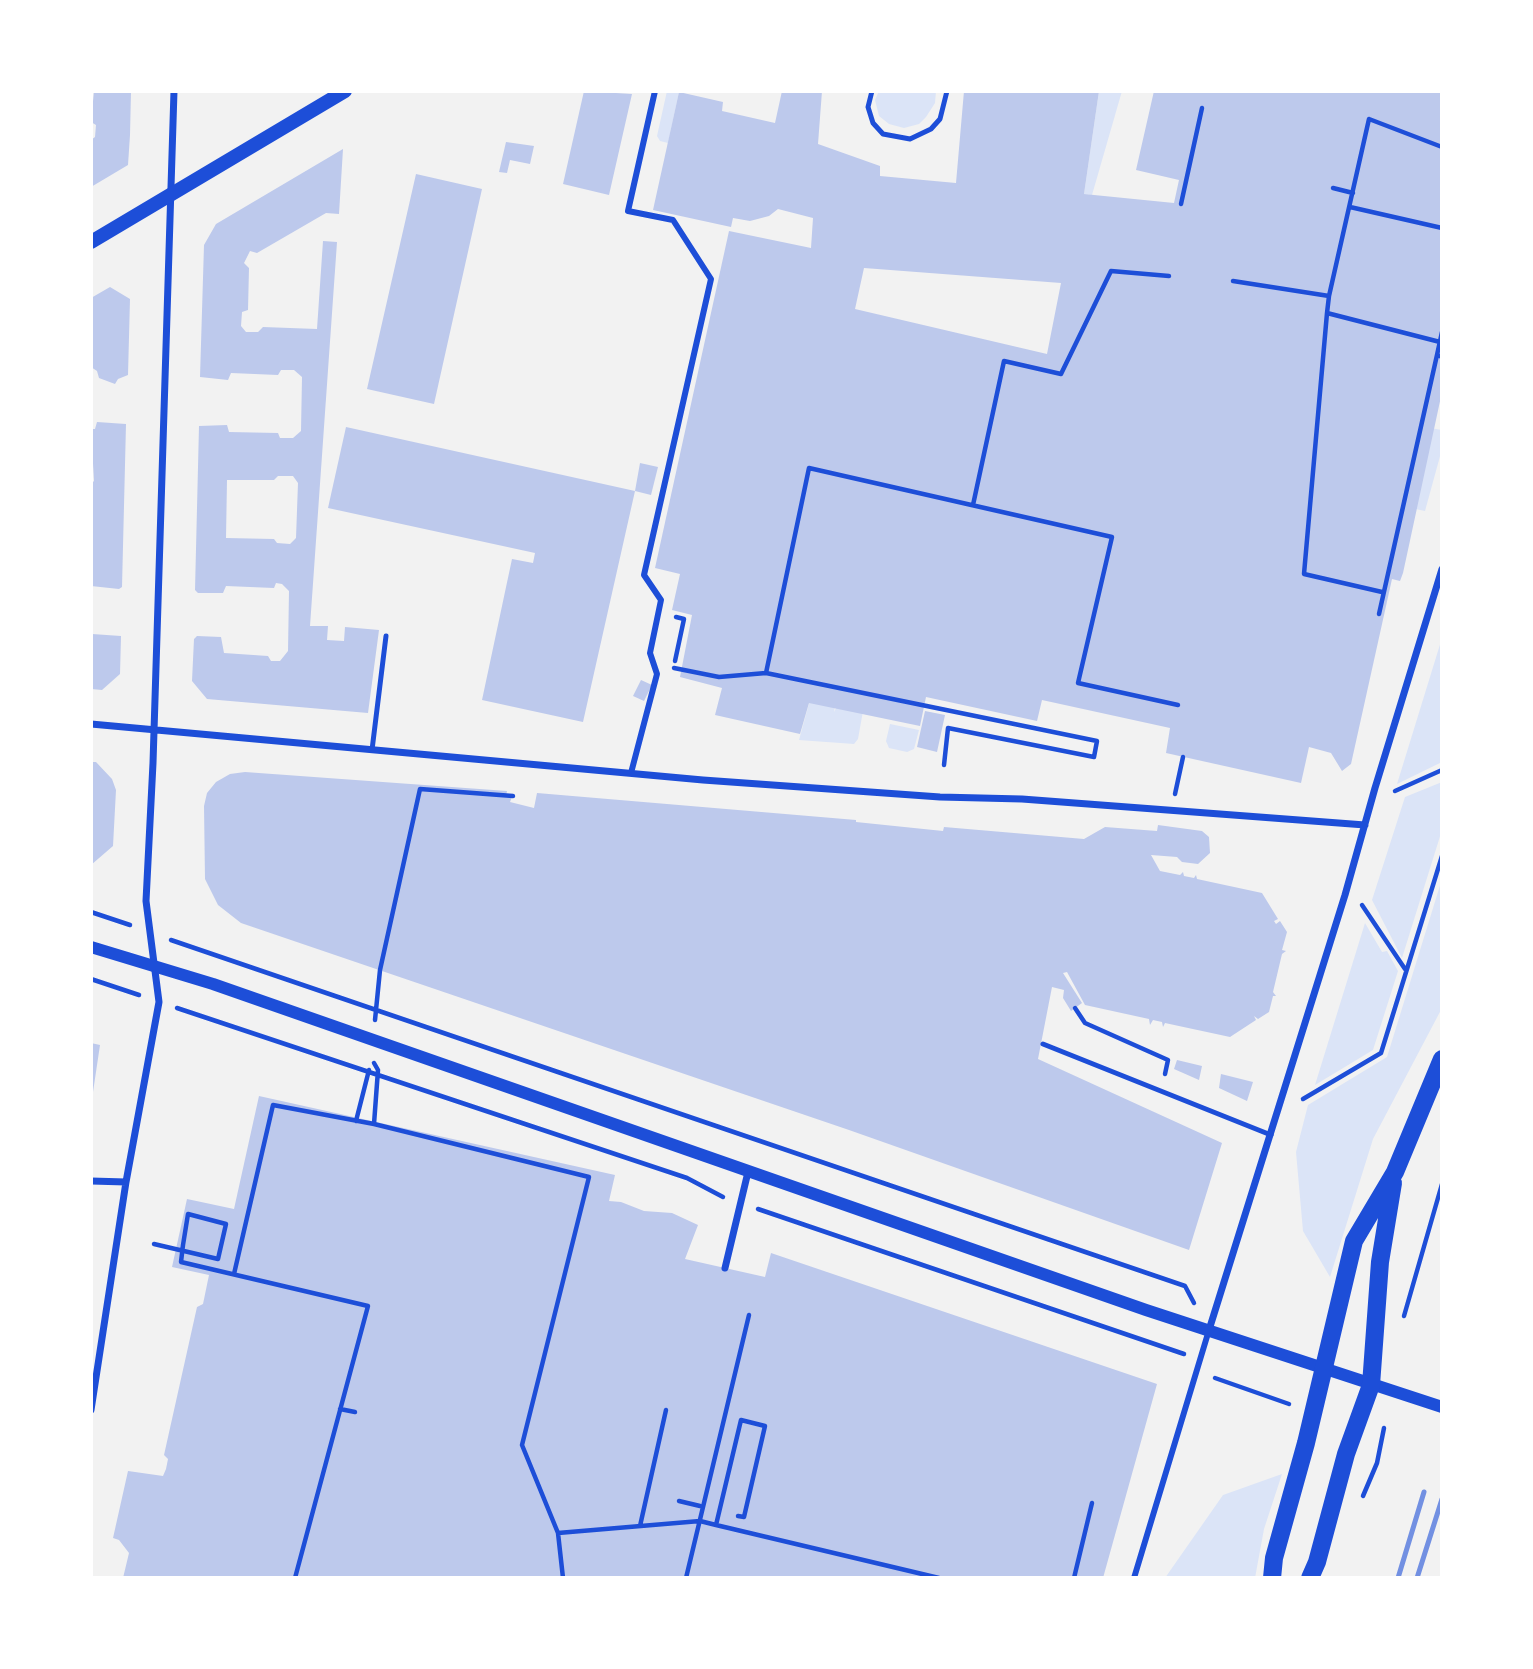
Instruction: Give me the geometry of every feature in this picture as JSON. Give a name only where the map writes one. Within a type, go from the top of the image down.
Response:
[{"type":"main road","points":[[91,242],[345,91]]},
{"type":"main road","points":[[1272,1578],[1273,1558],[1311,1420],[1354,1241],[1395,1172],[1442,1059]]},
{"type":"main road","points":[[1310,1578],[1317,1562],[1346,1454],[1371,1385],[1380,1262],[1395,1172]]},
{"type":"street","points":[[91,1410],[126,1182],[159,1002],[146,901],[174,91]]},
{"type":"street","points":[[631,773],[657,674],[650,653],[661,600],[644,575],[711,279],[673,220],[628,211],[655,91]]},
{"type":"street","points":[[1134,1578],[1199,1360],[1278,1114],[1442,569]]},
{"type":"street","points":[[91,724],[631,773],[1365,825]]},
{"type":"street","points":[[91,947],[213,984],[748,1172],[1323,1369],[1442,1407]]},
{"type":"street","points":[[725,1268],[748,1172]]},
{"type":"street","points":[[91,1181],[126,1182]]},
{"type":"lane","points":[[872,91],[868,107],[873,123],[883,134],[910,139],[931,129],[940,119],[947,91]]},
{"type":"lane","points":[[372,750],[387,636]]},
{"type":"lane","points":[[1042,1044],[1271,1135]]},
{"type":"path","points":[[1181,204],[1202,108]]},
{"type":"path","points":[[1382,593],[1304,574],[1329,296],[1369,119],[1442,147]]},
{"type":"path","points":[[1333,188],[1353,193]]},
{"type":"path","points":[[1350,207],[1442,228]]},
{"type":"path","points":[[973,505],[1004,361],[1061,374],[1111,271],[1169,276]]},
{"type":"path","points":[[1233,281],[1329,296]]},
{"type":"path","points":[[1327,313],[1440,342]]},
{"type":"path","points":[[1379,614],[1439,356],[1442,332]]},
{"type":"path","points":[[766,673],[809,468],[1112,537],[1078,683],[1178,705]]},
{"type":"path","points":[[674,663],[683,624]]},
{"type":"path","points":[[681,669],[719,677],[766,673],[1097,741],[1094,757],[948,728],[944,765]]},
{"type":"path","points":[[1391,792],[1442,770]]},
{"type":"path","points":[[380,970],[420,789],[513,796]]},
{"type":"path","points":[[1278,1114],[1381,1053],[1442,856]]},
{"type":"path","points":[[1354,898],[1369,912],[1406,970]]},
{"type":"path","points":[[91,912],[118,920]]},
{"type":"path","points":[[180,943],[1185,1286]]},
{"type":"path","points":[[91,979],[98,982]]},
{"type":"path","points":[[1075,1008],[1085,1023],[1168,1060],[1163,1084]]},
{"type":"path","points":[[191,1013],[687,1178],[714,1194]]},
{"type":"path","points":[[356,1121],[372,1059],[378,1070],[374,1124]]},
{"type":"path","points":[[234,1274],[273,1105],[374,1124],[589,1177],[522,1445],[558,1533],[563,1578]]},
{"type":"path","points":[[1403,1321],[1442,1184]]},
{"type":"path","points":[[154,1244],[218,1259],[226,1224],[188,1214],[183,1245],[181,1262],[368,1306],[295,1578]]},
{"type":"path","points":[[776,1214],[1153,1341],[1199,1360],[1214,1378],[1288,1403],[1311,1420]]},
{"type":"path","points":[[686,1578],[749,1315]]},
{"type":"path","points":[[340,1409],[355,1412]]},
{"type":"path","points":[[640,1526],[666,1410]]},
{"type":"path","points":[[716,1525],[741,1420],[765,1426],[744,1517],[738,1516]]},
{"type":"path","points":[[679,1501],[700,1506]]},
{"type":"path","points":[[1074,1578],[1092,1503]]},
{"type":"path","points":[[558,1533],[700,1521],[939,1578]]},
{"type":"shaded area","points":[[667,91],[679,92],[668,143],[660,141],[657,136]]},
{"type":"shaded area","points":[[879,91],[936,91],[935,103],[919,124],[904,128],[889,124],[879,116],[875,100]]},
{"type":"shaded area","points":[[1099,91],[1122,91],[1092,195],[1084,194]]},
{"type":"shaded area","points":[[1424,427],[1442,430],[1442,449],[1425,511],[1406,507]]},
{"type":"shaded area","points":[[1442,638],[1442,762],[1397,784]]},
{"type":"shaded area","points":[[810,700],[835,705],[834,712],[837,706],[863,711],[858,739],[854,744],[799,740]]},
{"type":"shaded area","points":[[890,724],[919,730],[914,749],[907,752],[889,748],[886,741]]},
{"type":"shaded area","points":[[1442,782],[1442,830],[1402,958],[1372,900],[1405,797]]},
{"type":"shaded area","points":[[1442,879],[1442,1008],[1373,1139],[1330,1277],[1303,1231],[1296,1152],[1308,1105],[1387,1057]]},
{"type":"shaded area","points":[[1365,923],[1382,952],[1387,951],[1398,971],[1373,1050],[1315,1085]]},
{"type":"shaded area","points":[[1282,1474],[1264,1529],[1255,1578],[1165,1578],[1223,1495]]},
{"type":"building","points":[[94,91],[131,91],[130,135],[128,165],[91,187],[91,140],[95,137],[96,125],[91,122]]},
{"type":"building","points":[[584,91],[632,94],[609,195],[563,184]]},
{"type":"building","points":[[782,91],[822,91],[818,144],[880,166],[880,176],[956,183],[964,91],[1099,91],[1084,194],[1174,203],[1179,180],[1136,170],[1154,91],[1442,91],[1442,392],[1403,573],[1400,581],[1392,579],[1351,764],[1342,771],[1331,753],[1309,747],[1301,783],[1166,753],[1170,728],[1042,700],[1037,721],[926,697],[920,726],[809,703],[800,734],[715,715],[722,688],[680,677],[692,615],[672,610],[680,574],[655,568],[729,231],[811,248],[813,218],[778,209],[769,216],[750,221],[733,218],[731,227],[653,210],[679,92],[723,102],[722,111],[775,123]],"holes":[[[864,268],[1061,283],[1047,354],[855,309]]]},
{"type":"building","points":[[506,142],[534,146],[530,164],[510,160],[507,173],[499,172]]},
{"type":"building","points":[[343,149],[339,214],[326,213],[257,253],[250,251],[244,263],[249,268],[248,310],[242,312],[241,326],[246,332],[258,332],[263,327],[317,329],[323,241],[337,242],[310,626],[328,626],[327,640],[344,641],[345,627],[379,630],[368,713],[207,699],[192,681],[194,639],[197,636],[221,637],[224,653],[268,656],[271,661],[280,661],[288,651],[289,591],[282,584],[276,583],[274,588],[226,586],[223,593],[198,593],[195,590],[199,426],[227,425],[229,432],[278,433],[280,438],[293,438],[301,431],[302,377],[294,370],[281,370],[278,375],[231,373],[228,380],[200,377],[204,245],[216,224]],"holes":[[[278,476],[293,476],[298,483],[296,538],[290,544],[277,543],[274,539],[226,538],[227,480],[274,480]]]},
{"type":"building","points":[[416,174],[482,189],[434,404],[367,389]]},
{"type":"building","points":[[110,287],[130,299],[128,375],[118,379],[115,384],[99,378],[97,371],[91,367],[91,298]]},
{"type":"building","points":[[97,422],[126,424],[122,587],[119,589],[91,586],[91,484],[94,481],[91,429],[95,429]]},
{"type":"building","points":[[346,427],[635,491],[583,722],[482,700],[512,559],[533,563],[535,553],[328,508]]},
{"type":"building","points":[[640,463],[658,467],[651,495],[635,491]]},
{"type":"building","points":[[92,634],[121,636],[120,674],[102,690],[91,689]]},
{"type":"building","points":[[641,680],[652,685],[644,701],[633,696]]},
{"type":"building","points":[[925,711],[945,715],[937,752],[917,747]]},
{"type":"building","points":[[91,762],[96,762],[112,779],[116,790],[113,846],[91,865]]},
{"type":"building","points":[[245,772],[507,791],[506,796],[512,797],[510,802],[534,808],[537,793],[856,820],[943,831],[944,827],[1084,839],[1105,827],[1157,831],[1158,825],[1202,831],[1209,837],[1210,853],[1198,864],[1182,862],[1177,857],[1151,855],[1160,871],[1180,875],[1183,872],[1184,876],[1194,878],[1196,875],[1197,879],[1262,893],[1278,919],[1274,921],[1276,924],[1280,921],[1287,932],[1282,950],[1286,951],[1282,954],[1273,992],[1276,996],[1273,996],[1269,1012],[1258,1019],[1254,1016],[1256,1020],[1230,1037],[1165,1023],[1163,1027],[1162,1022],[1153,1020],[1150,1025],[1149,1019],[1085,1005],[1067,972],[1063,973],[1082,1003],[1071,1011],[1063,998],[1064,990],[1052,987],[1038,1059],[1222,1143],[1189,1250],[849,1130],[241,923],[218,905],[205,879],[204,806],[207,793],[216,782],[230,774]]},
{"type":"building","points":[[91,1043],[100,1045],[93,1092],[91,1092]]},
{"type":"building","points":[[1177,1060],[1202,1066],[1199,1080],[1174,1069]]},
{"type":"building","points":[[1221,1074],[1253,1082],[1247,1101],[1219,1088]]},
{"type":"building","points":[[259,1096],[615,1175],[609,1201],[621,1202],[644,1211],[672,1213],[698,1225],[685,1259],[765,1277],[771,1253],[1157,1384],[1103,1578],[123,1578],[129,1553],[119,1540],[113,1538],[128,1471],[163,1476],[166,1469],[168,1459],[164,1455],[197,1307],[203,1304],[209,1275],[172,1267],[187,1199],[234,1209]]},
{"type":"railway","points":[[1398,1578],[1424,1492]]},
{"type":"railway","points":[[1417,1578],[1442,1499]]}]
